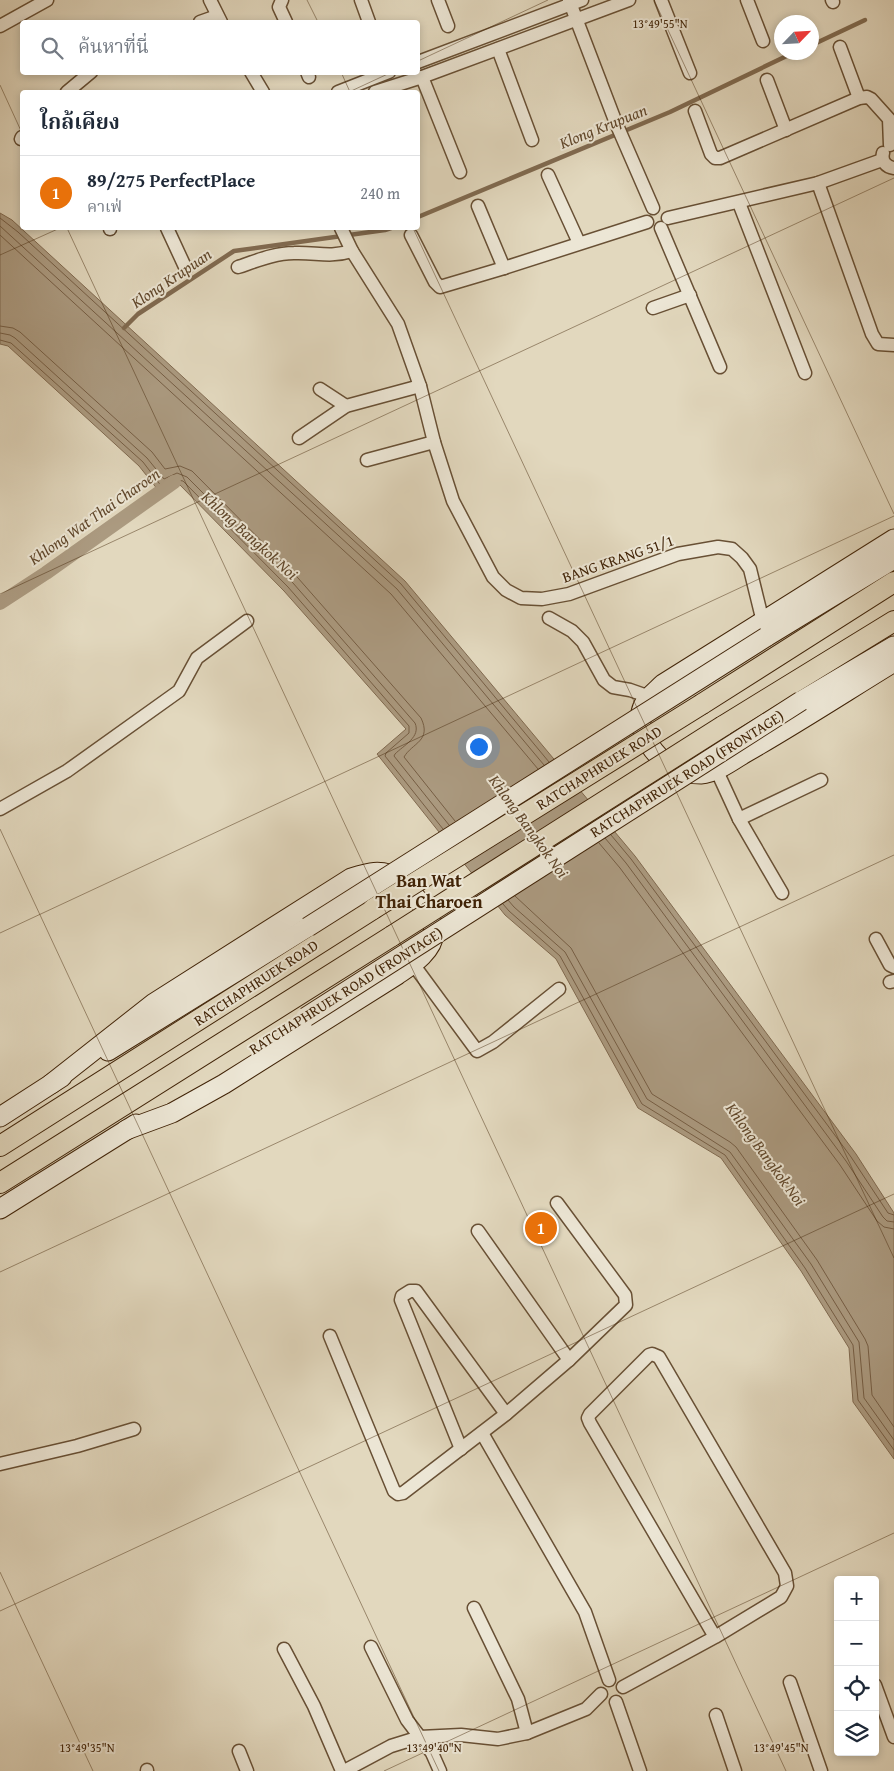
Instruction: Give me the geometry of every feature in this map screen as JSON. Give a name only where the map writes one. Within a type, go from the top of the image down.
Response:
[{"type":"main road","points":[[0,1116],[308,927],[764,629],[894,539]]},
{"type":"main road","points":[[894,559],[663,684],[642,706],[641,720],[643,733],[663,760],[675,769],[690,774],[704,774],[757,746],[894,662]]},
{"type":"main road","name":"RATCHAPHRUEK ROAD","points":[[0,1146],[894,582]]},
{"type":"main road","name":"RATCHAPHRUEK ROAD","points":[[0,1183],[723,726],[894,621]]},
{"type":"main road","name":"RATCHAPHRUEK ROAD (FRONTAGE)","points":[[0,1209],[306,1017],[801,701],[894,646]]},
{"type":"main road","points":[[51,1084],[154,1003],[352,878],[372,872],[390,874],[403,883],[432,922],[434,934],[430,945],[413,964],[224,1084],[172,1113],[126,1130]]},
{"type":"street","points":[[0,26],[48,0]]},
{"type":"street","points":[[210,0],[219,19]]},
{"type":"street","points":[[282,0],[280,7],[285,20]]},
{"type":"street","points":[[361,0],[368,20]]},
{"type":"street","points":[[438,0],[448,26]]},
{"type":"street","points":[[381,90],[422,77],[629,0]]},
{"type":"street","points":[[661,0],[690,73]]},
{"type":"street","points":[[747,0],[763,41]]},
{"type":"street","points":[[420,61],[574,1],[577,20],[618,128],[653,208]]},
{"type":"street","points":[[840,47],[859,98]]},
{"type":"street","points":[[498,49],[532,140]]},
{"type":"street","points":[[69,90],[87,75]]},
{"type":"street","points":[[254,75],[262,90]]},
{"type":"street","points":[[343,90],[381,75]]},
{"type":"street","points":[[422,77],[460,172]]},
{"type":"street","points":[[767,80],[786,130]]},
{"type":"street","points":[[695,111],[711,154],[714,158],[720,158],[859,98],[867,97],[889,119],[892,145],[884,151],[882,160]]},
{"type":"street","points":[[882,160],[888,166],[894,168]]},
{"type":"street","points":[[720,368],[690,295],[665,223],[665,210],[653,208],[647,213],[647,222],[653,228],[665,223],[739,202],[818,183],[882,160]]},
{"type":"street","points":[[548,175],[579,243]]},
{"type":"street","points":[[818,183],[872,334],[878,344],[894,345]]},
{"type":"street","points":[[739,202],[805,373]]},
{"type":"street","points":[[478,206],[504,268]]},
{"type":"street","points":[[411,235],[435,282],[440,287],[647,222]]},
{"type":"street","points":[[168,230],[186,269]]},
{"type":"street","name":"BANG KRANG 51/1","points":[[343,233],[352,251],[398,324],[420,386],[434,442],[453,501],[493,577],[506,590],[521,598],[542,599],[569,594],[678,554],[718,547],[732,549],[750,569],[764,629]]},
{"type":"street","points":[[238,267],[284,254],[337,255],[352,251]]},
{"type":"street","points":[[653,308],[690,295]]},
{"type":"street","points":[[299,438],[346,406],[420,386]]},
{"type":"street","points":[[320,388],[346,406]]},
{"type":"street","points":[[367,460],[434,442]]},
{"type":"street","points":[[548,618],[572,631],[583,642],[604,680],[613,687],[630,690],[650,697]]},
{"type":"street","points":[[0,809],[67,771],[179,691],[197,658],[247,621]]},
{"type":"street","points":[[716,769],[739,819],[782,893]]},
{"type":"street","points":[[739,819],[821,780]]},
{"type":"street","points":[[876,939],[890,965],[894,967]]},
{"type":"street","points":[[413,964],[477,1051],[493,1042],[559,989]]},
{"type":"street","points":[[330,1336],[394,1491],[398,1494],[403,1493],[462,1448],[484,1436],[506,1414],[569,1360],[626,1305],[625,1295],[557,1203]]},
{"type":"street","points":[[478,1231],[569,1360]]},
{"type":"street","points":[[462,1448],[401,1300],[402,1296],[410,1291],[416,1291],[506,1414]]},
{"type":"street","points":[[623,1687],[715,1636],[781,1597],[787,1586],[785,1573],[659,1357],[652,1354],[588,1418],[715,1636]]},
{"type":"street","points":[[0,1464],[77,1446],[134,1429]]},
{"type":"street","points":[[484,1436],[585,1612],[608,1680]]},
{"type":"street","points":[[474,1608],[518,1699],[527,1733]]},
{"type":"street","points":[[371,1647],[407,1720],[432,1752],[440,1771]]},
{"type":"street","points":[[284,1649],[314,1706],[343,1771],[391,1746],[420,1737],[461,1735],[498,1739],[527,1733],[586,1709],[601,1694],[602,1686],[608,1680],[618,1680],[623,1687],[623,1696],[616,1702],[607,1701],[601,1694]]},
{"type":"street","points":[[790,1682],[821,1771]]},
{"type":"street","points":[[879,1696],[894,1737]]},
{"type":"street","points":[[616,1702],[640,1771]]},
{"type":"street","points":[[716,1715],[735,1771]]},
{"type":"street","points":[[239,1751],[247,1771]]},
{"type":"water","name":"Khlong Bangkok Noi","points":[[0,213],[12,220],[20,227],[20,230],[23,230],[405,581],[635,856],[856,1154],[894,1213],[894,1459],[853,1402],[849,1348],[801,1271],[721,1158],[638,1108],[556,959],[505,915],[377,754],[406,729],[284,591],[179,484],[162,495],[139,466],[8,346],[0,344]]},
{"type":"waterway","name":"Klong Krupuan","points":[[819,42],[865,20]]},
{"type":"waterway","name":"Klong Krupuan","points":[[420,216],[670,112],[778,60]]},
{"type":"waterway","name":"Klong Krupuan","points":[[124,328],[138,314],[234,251],[385,230]]},
{"type":"waterway","name":"Khlong Wat Thai Charoen","points":[[0,603],[46,573],[174,482]]},
{"type":"place","name":"89/275 PerfectPlace","points":[[541,1228]]},
{"type":"district","name":"Ban Wat Thai Charoen","points":[[429,891]]}]
